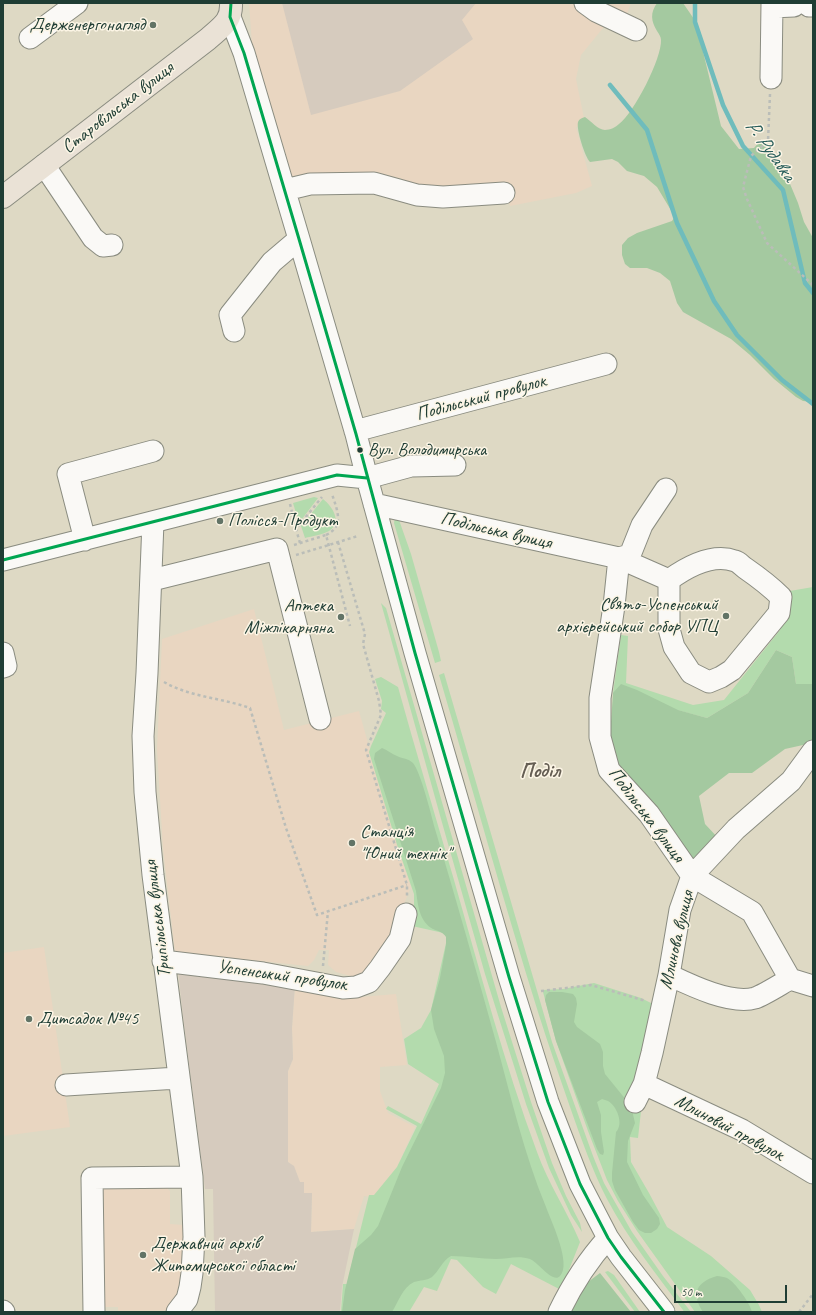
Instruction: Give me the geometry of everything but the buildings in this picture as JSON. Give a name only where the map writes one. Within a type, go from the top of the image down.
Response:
[{"type":"main road","name":"Старовільська вулиця","points":[[3,197],[208,39],[226,23],[231,10]]},
{"type":"street","points":[[30,38],[77,3]]},
{"type":"street","points":[[585,3],[596,11],[636,30]]},
{"type":"street","points":[[771,78],[772,5],[805,6]]},
{"type":"street","points":[[231,10],[300,239],[355,431],[415,653],[509,977],[548,1102],[580,1184],[608,1238],[664,1312]]},
{"type":"street","points":[[44,165],[93,238],[103,246],[112,245]]},
{"type":"street","points":[[285,190],[310,184],[374,183],[417,195],[443,196],[504,193]]},
{"type":"street","points":[[234,331],[230,315],[272,262],[300,239]]},
{"type":"street","name":"Подільський провулок","points":[[355,431],[606,364]]},
{"type":"street","points":[[85,540],[68,474],[153,451]]},
{"type":"street","points":[[3,560],[337,475],[367,478],[411,466],[455,465]]},
{"type":"street","points":[[619,558],[630,555],[642,525],[666,489]]},
{"type":"street","name":"Подільська вулиця","points":[[374,504],[619,558],[614,606],[600,698],[600,737],[609,770],[649,814],[692,876],[752,912],[790,979]]},
{"type":"street","name":"Трипільська вулиця","points":[[153,522],[148,673],[143,736],[145,792],[152,875],[192,1177],[194,1237],[192,1273],[187,1299],[178,1311]]},
{"type":"street","points":[[152,580],[277,549],[320,719]]},
{"type":"street","points":[[619,558],[669,580]]},
{"type":"street","points":[[715,558],[735,561],[762,579],[781,597],[779,613],[732,670],[709,682],[691,674],[674,647],[669,629],[669,580],[696,564],[715,558]]},
{"type":"street","points":[[3,654],[6,666],[3,667]]},
{"type":"street","name":"Млинова вулиця","points":[[639,1093],[652,1053],[663,1004],[680,910],[692,876],[736,829],[792,780],[813,751]]},
{"type":"street","name":"Успенський провулок","points":[[163,961],[263,973],[343,988],[356,987],[369,982],[400,939],[406,914]]},
{"type":"street","points":[[669,975],[701,990],[735,999],[754,998],[790,979],[813,986]]},
{"type":"street","points":[[66,1085],[178,1078]]},
{"type":"street","name":"Млиновий провулок","points":[[639,1093],[742,1130],[813,1173]]},
{"type":"street","points":[[94,1312],[92,1178],[192,1177]]},
{"type":"street","points":[[559,1312],[570,1288],[592,1255],[608,1238]]},
{"type":"path","points":[[771,78],[768,141],[751,156],[743,187],[747,199],[768,243],[813,286]]},
{"type":"path","points":[[296,529],[327,492]]},
{"type":"path","points":[[289,500],[300,543],[332,532],[338,523],[338,512],[332,493]]},
{"type":"path","points":[[326,535],[350,626]]},
{"type":"path","points":[[280,560],[358,536]]},
{"type":"path","points":[[338,542],[365,634],[363,644],[382,715],[366,750],[407,884],[406,914]]},
{"type":"path","points":[[148,673],[172,687],[186,692],[226,700],[250,708],[286,828],[317,915],[407,884]]},
{"type":"path","points":[[322,984],[328,911]]},
{"type":"path","points":[[541,991],[591,985],[663,1004]]},
{"type":"path","points":[[799,1312],[813,1294]]},
{"type":"shaded area","points":[[249,3],[631,3],[625,19],[603,28],[581,55],[576,79],[585,123],[576,127],[592,186],[576,193],[510,206],[506,191],[404,188],[401,178],[294,179],[290,176],[252,44]]},
{"type":"shaded area","points":[[282,3],[476,3],[462,20],[473,39],[400,91],[311,115]]},
{"type":"shaded area","points":[[254,609],[284,730],[359,711],[396,842],[411,887],[398,918],[392,940],[362,979],[336,972],[328,965],[329,950],[319,950],[314,960],[308,966],[175,952],[163,849],[157,749],[162,639]]},
{"type":"shaded area","name":"Дитсадок №45","points":[[44,947],[70,1127],[3,1136],[3,953]]},
{"type":"shaded area","points":[[178,971],[295,985],[292,1028],[293,1059],[288,1071],[288,1162],[294,1166],[300,1182],[304,1182],[304,1193],[312,1193],[311,1232],[354,1229],[342,1287],[340,1312],[215,1312],[213,1189],[205,1189]]},
{"type":"shaded area","points":[[295,985],[349,998],[396,994],[407,1065],[380,1067],[380,1091],[388,1113],[415,1127],[396,1169],[373,1197],[364,1196],[354,1229],[311,1232],[312,1193],[304,1193],[294,1167],[288,1162],[288,1071],[293,1059],[292,1028]]},
{"type":"shaded area","points":[[165,1186],[170,1191],[170,1224],[184,1225],[181,1294],[168,1309],[162,1312],[118,1312],[118,1307],[100,1307],[98,1187]]},
{"type":"green space","points":[[657,3],[683,3],[694,19],[721,126],[739,149],[754,148],[761,140],[766,141],[780,160],[798,203],[804,222],[813,238],[813,402],[803,401],[796,397],[774,379],[750,355],[731,339],[683,312],[677,303],[670,281],[660,273],[647,268],[630,268],[625,264],[622,255],[622,245],[628,238],[637,233],[672,221],[674,218],[657,187],[644,176],[627,171],[618,162],[612,159],[590,162],[581,143],[578,122],[580,119],[585,117],[600,129],[605,130],[619,124],[632,109],[652,72],[660,48],[661,38],[653,24],[652,17],[653,10]]},
{"type":"green space","points":[[314,497],[318,498],[299,523],[293,503]]},
{"type":"green space","points":[[323,499],[335,514],[335,523],[329,531],[305,538],[301,526]]},
{"type":"green space","points":[[398,517],[411,554],[439,652],[441,661],[435,663],[394,523],[395,518]]},
{"type":"green space","points":[[813,587],[813,684],[796,684],[792,657],[776,650],[748,693],[707,718],[613,693],[621,635],[628,636],[626,683],[693,705],[724,700],[780,630],[784,592]]},
{"type":"green space","points":[[381,603],[386,608],[501,1007],[531,1102],[552,1163],[566,1196],[580,1223],[582,1232],[571,1215],[549,1168],[526,1104],[485,974]]},
{"type":"green space","points":[[776,650],[792,657],[796,684],[813,684],[813,741],[812,743],[785,749],[752,773],[729,773],[699,796],[705,824],[719,839],[697,863],[618,766],[610,736],[613,693],[621,684],[678,710],[707,718],[748,693]]},
{"type":"green space","points":[[444,673],[552,1042],[593,1156],[604,1183],[632,1232],[691,1312],[684,1312],[633,1242],[607,1199],[587,1154],[538,1012],[512,928],[439,675]]},
{"type":"green space","points":[[381,677],[398,687],[514,1085],[541,1163],[580,1242],[561,1290],[511,1264],[496,1294],[483,1287],[457,1260],[451,1259],[437,1291],[424,1287],[409,1312],[341,1312],[343,1284],[347,1284],[369,1195],[374,1195],[397,1167],[417,1126],[386,1109],[388,1106],[421,1124],[439,1084],[408,1064],[404,1039],[421,1028],[431,1010],[448,934],[412,926],[414,894],[398,848],[369,752],[386,713],[381,709],[382,701],[375,679]]},
{"type":"green space","points":[[382,748],[413,763],[422,784],[496,1042],[524,1146],[556,1232],[564,1262],[563,1270],[557,1278],[550,1275],[530,1259],[526,1258],[517,1257],[490,1259],[451,1256],[432,1277],[414,1282],[406,1288],[392,1312],[342,1312],[345,1290],[355,1249],[371,1235],[378,1226],[402,1167],[441,1088],[445,1073],[444,1056],[434,1029],[431,1010],[440,978],[446,937],[442,933],[428,926],[420,912],[416,891],[374,759],[375,753]]},
{"type":"green space","points":[[594,983],[641,998],[653,1004],[638,1138],[630,1137],[631,1162],[667,1227],[711,1256],[750,1290],[762,1312],[695,1312],[637,1231],[607,1180],[556,1041],[543,992],[543,990],[563,989]]},
{"type":"green space","points":[[549,992],[573,994],[576,998],[577,1004],[574,1022],[577,1027],[600,1044],[603,1052],[603,1066],[605,1074],[631,1106],[635,1123],[628,1141],[627,1162],[643,1195],[659,1218],[660,1224],[657,1229],[651,1233],[645,1233],[639,1230],[615,1190],[612,1181],[612,1173],[616,1132],[618,1129],[619,1120],[617,1111],[611,1103],[602,1099],[597,1102],[601,1115],[603,1155],[600,1154],[597,1149],[556,1041],[545,1000],[546,995]]},
{"type":"green space","points":[[608,1271],[614,1275],[640,1312],[635,1312],[605,1272]]},
{"type":"green space","points":[[600,1273],[631,1312],[569,1312],[588,1282]]},
{"type":"green space","points":[[717,1276],[727,1278],[738,1288],[752,1312],[703,1312],[697,1300],[698,1290],[700,1285],[704,1282]]},
{"type":"waterway","name":"Р. Рудавка","points":[[695,3],[695,22],[723,105],[743,146],[783,190],[805,283],[813,293]]},
{"type":"waterway","points":[[610,85],[647,130],[677,223],[714,301],[737,335],[782,380],[813,404]]},
{"type":"transit line","points":[[231,3],[230,17],[244,53],[299,239],[356,434],[415,653],[509,977],[548,1102],[580,1184],[608,1238],[664,1312]]},
{"type":"transit line","points":[[3,560],[337,475],[367,478]]},
{"type":"place","name":"Держенергонагляд","points":[[153,25]]},
{"type":"place","name":"Вул. Володимирська","points":[[360,450]]},
{"type":"place","name":"Полісся-Продукт","points":[[220,521]]},
{"type":"place","name":"Свято-Успенський архієрейський собор УПЦ","points":[[726,616]]},
{"type":"place","name":"Аптека Міжлікарняна","points":[[341,617]]},
{"type":"place","name":"Станція \"Юний технік\"","points":[[352,843]]},
{"type":"place","name":"Дитсадок №45","points":[[29,1019]]},
{"type":"place","name":"Державний архів Житомирської області","points":[[143,1255]]},
{"type":"district","name":"Поділ","points":[[540,771]]}]
